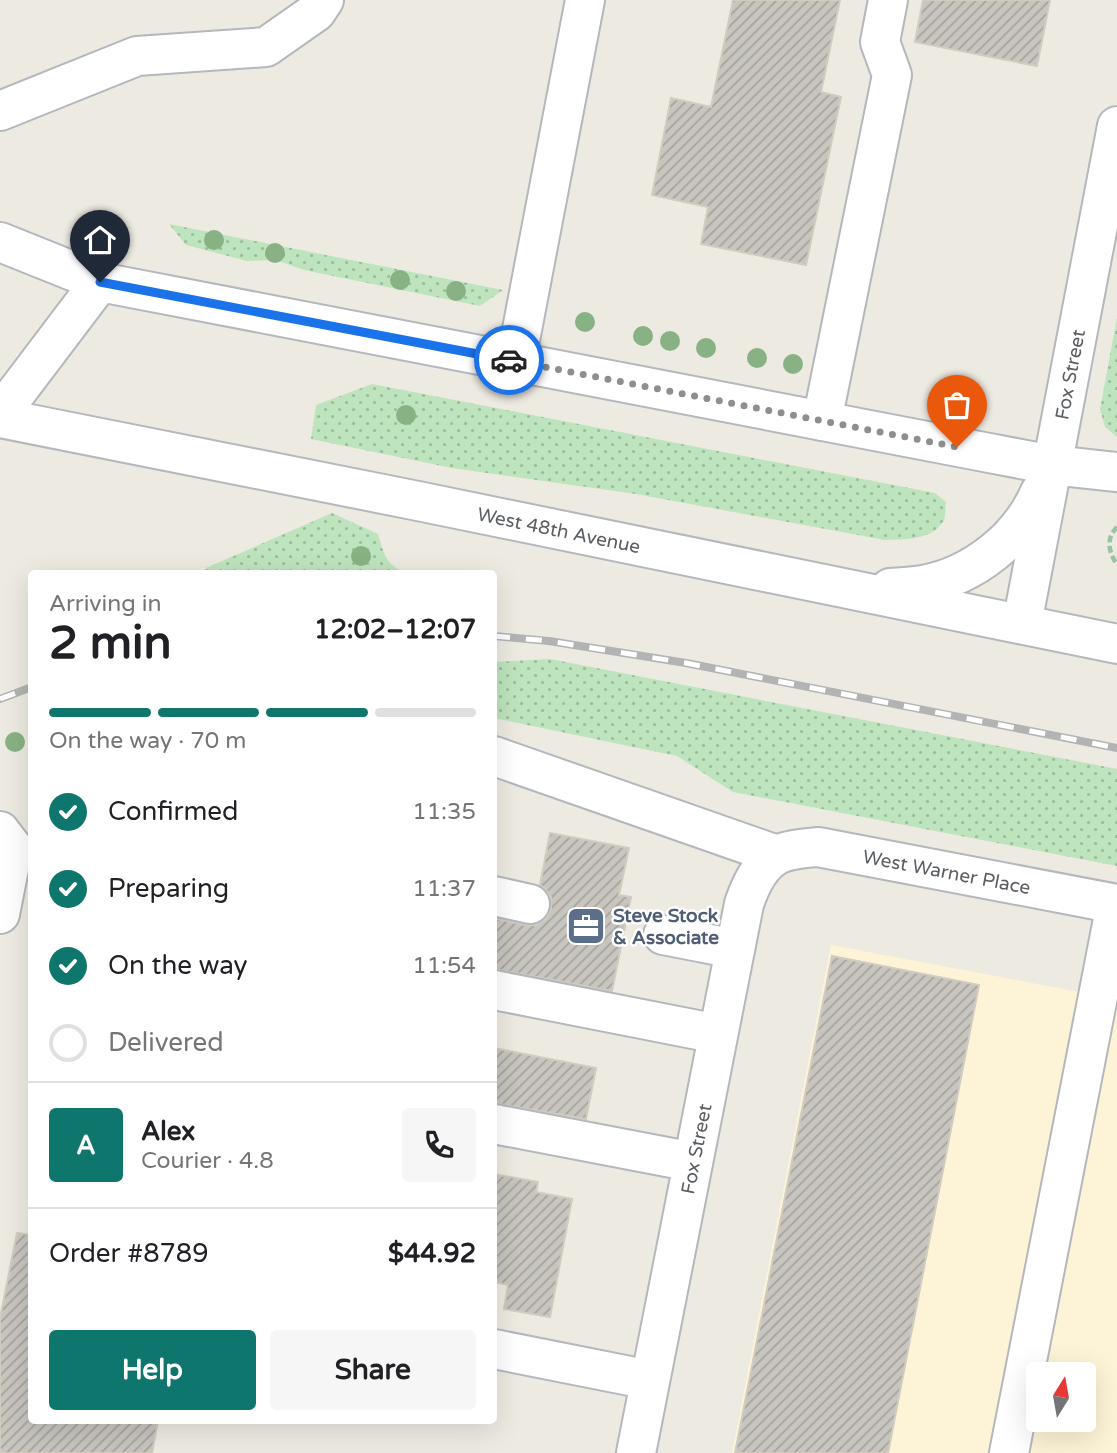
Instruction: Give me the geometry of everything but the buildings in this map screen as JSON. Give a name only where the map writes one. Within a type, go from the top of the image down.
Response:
[{"type":"street","points":[[0,111],[137,56],[266,47],[316,12],[324,0]]},
{"type":"street","points":[[516,361],[585,0]]},
{"type":"street","points":[[822,421],[892,75],[880,42],[888,0]]},
{"type":"street","name":"Fox Street","points":[[1022,624],[1052,465],[1103,277],[1117,126]]},
{"type":"street","points":[[0,242],[100,282],[1052,465],[1117,472]]},
{"type":"street","points":[[0,416],[100,282]]},
{"type":"street","name":"West 48th Avenue","points":[[0,416],[1117,644]]},
{"type":"street","points":[[859,591],[924,585],[975,565],[997,549],[1020,526],[1038,498],[1052,465]]},
{"type":"street","points":[[497,757],[777,855]]},
{"type":"street","points":[[0,831],[13,848],[0,914]]},
{"type":"street","name":"West Warner Place","points":[[777,855],[818,847],[842,850],[1117,904]]},
{"type":"street","name":"Fox Street","points":[[636,1453],[744,904],[750,885],[761,869],[777,855]]},
{"type":"street","points":[[497,897],[530,904]]},
{"type":"street","points":[[1009,1453],[1117,904]]},
{"type":"street","points":[[663,935],[735,949]]},
{"type":"street","points":[[497,991],[718,1034]]},
{"type":"street","points":[[497,1125],[693,1162]]},
{"type":"street","points":[[497,1350],[650,1380]]},
{"type":"path","points":[[1117,527],[1112,531],[1108,548],[1117,565]]},
{"type":"shaded area","points":[[831,945],[1117,999],[1117,1453],[732,1453]]},
{"type":"green space","points":[[169,224],[503,290],[480,306],[304,270],[276,260],[247,261],[186,245]]},
{"type":"green space","points":[[1117,318],[1117,437],[1105,427],[1100,409]]},
{"type":"green space","points":[[372,384],[935,493],[946,502],[945,518],[939,527],[926,535],[885,540],[636,494],[452,468],[311,439],[316,405]]},
{"type":"green space","points":[[332,513],[378,534],[388,560],[401,570],[205,570]]},
{"type":"green space","points":[[550,659],[1117,769],[1117,866],[733,792],[677,756],[497,719],[497,662]]},
{"type":"railway","points":[[497,636],[549,641],[686,663],[1117,748]]},
{"type":"railway","points":[[0,699],[28,688]]},
{"type":"way so far","points":[[509,360],[957,447]]},
{"type":"place","name":"Steve Stock & Associate","points":[[586,926]]},
{"type":"route","points":[[100,282],[509,360]]}]
